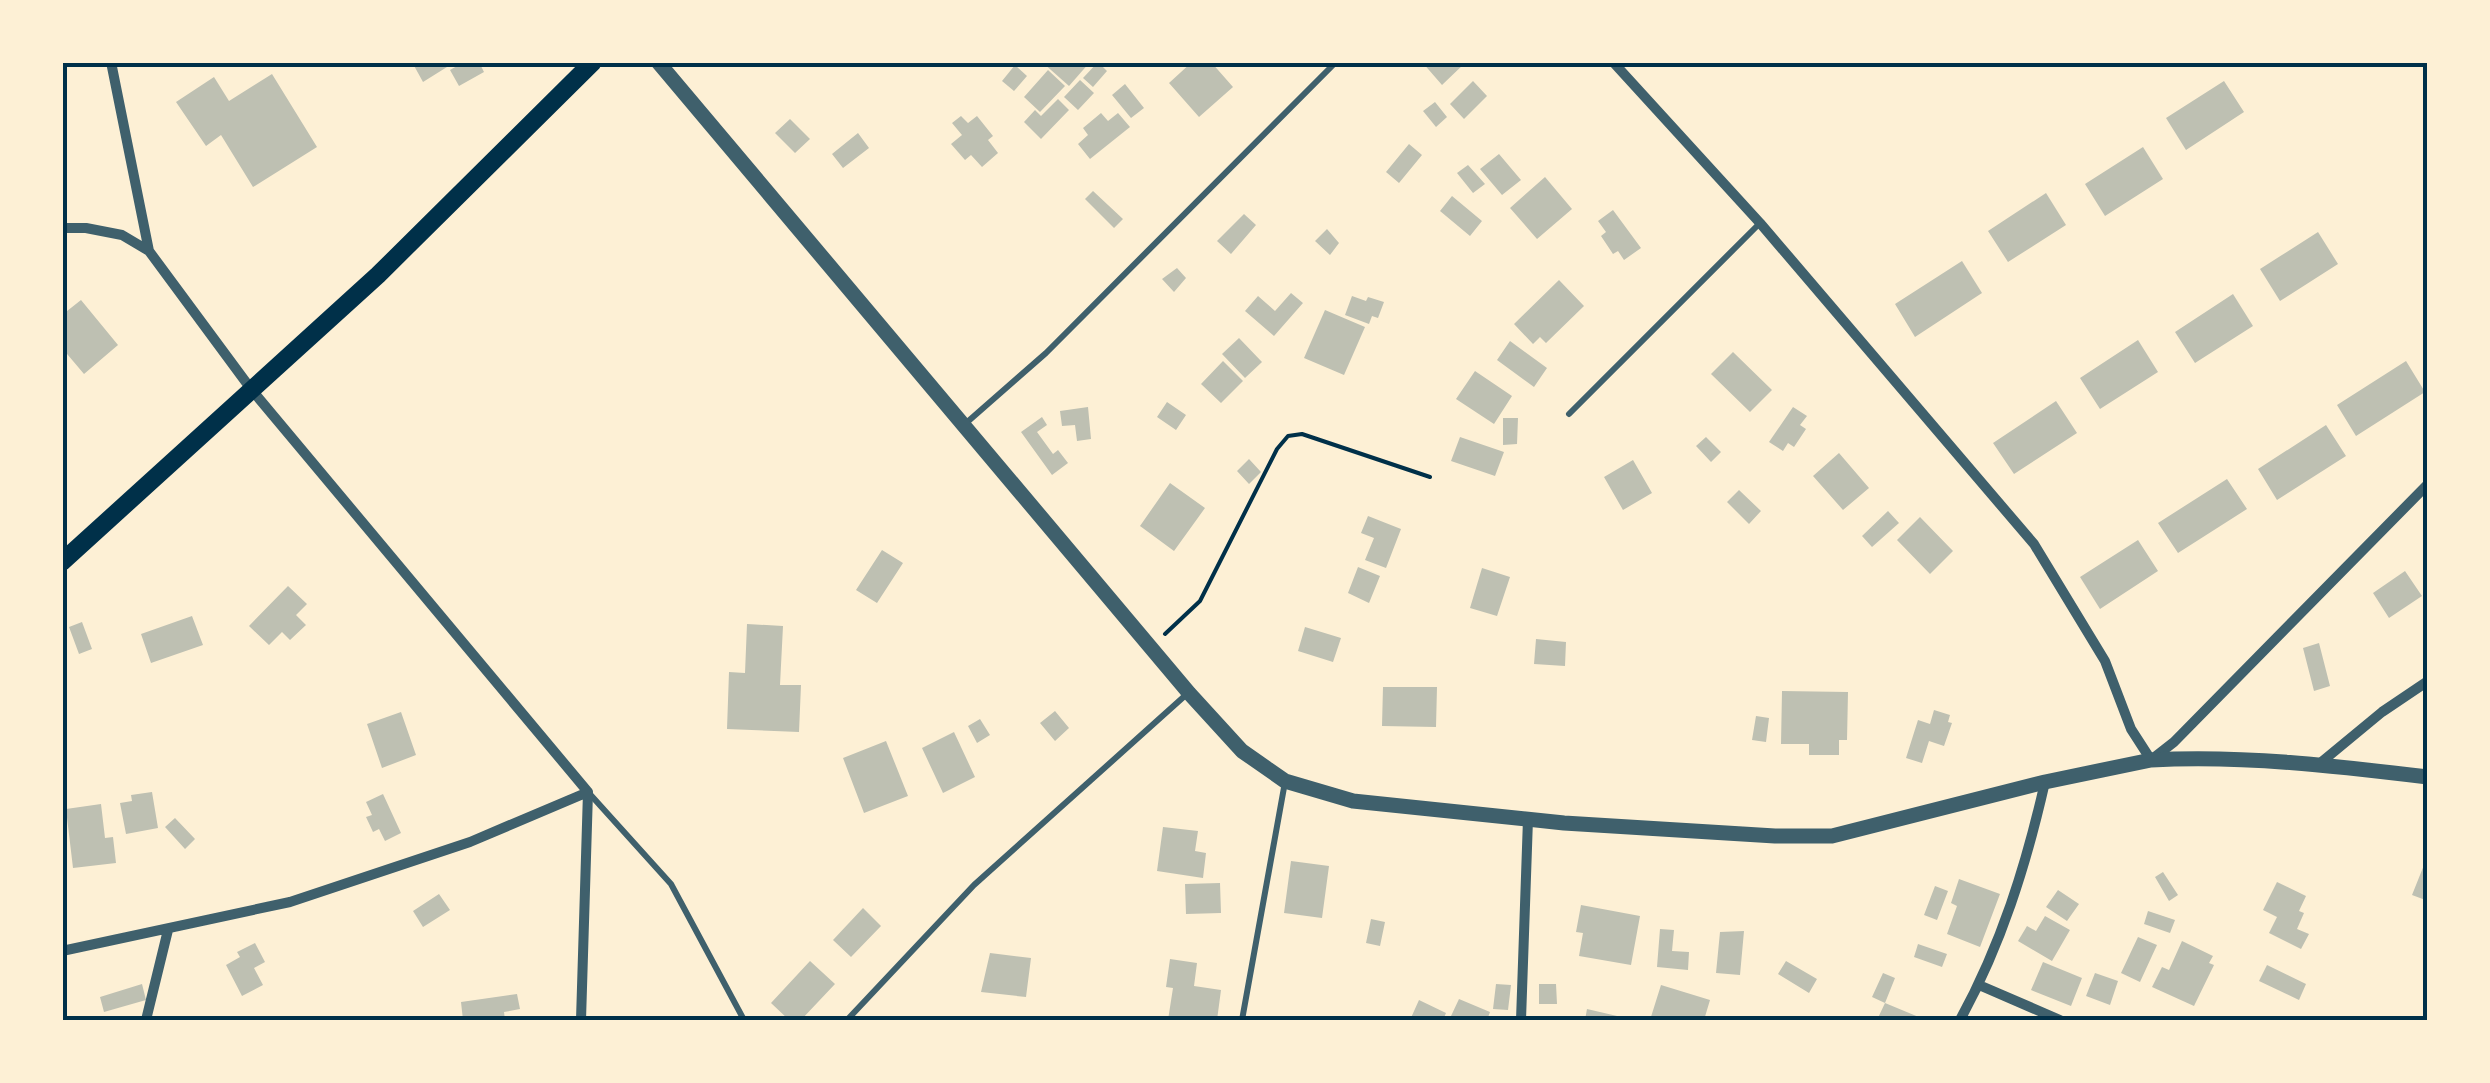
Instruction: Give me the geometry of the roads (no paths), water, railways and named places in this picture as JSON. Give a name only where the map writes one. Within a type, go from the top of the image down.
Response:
[{"type":"main road","points":[[62,562],[392,262],[593,62]]},
{"type":"street","points":[[658,62],[1189,692],[1242,751],[1285,781],[1352,801],[1528,819],[1775,836],[1832,836],[2045,782],[2151,760],[2319,764],[2428,777]]},
{"type":"street","points":[[1613,62],[1760,223],[2034,544],[2105,661],[2131,729],[2151,760]]},
{"type":"street","points":[[113,63],[149,252]]},
{"type":"street","points":[[62,228],[122,235],[149,252],[251,389],[588,792],[582,1020]]},
{"type":"street","points":[[2151,760],[2174,742],[2428,484]]},
{"type":"street","points":[[2319,764],[2428,681]]},
{"type":"street","points":[[1960,1020],[1979,986],[2016,896],[2045,782]]},
{"type":"street","points":[[62,951],[290,902],[470,842],[588,792]]},
{"type":"street","points":[[1520,1020],[1528,819]]},
{"type":"street","points":[[146,1020],[168,930]]},
{"type":"street","points":[[1979,986],[2060,1020]]},
{"type":"lane","points":[[962,426],[1046,352],[1336,62]]},
{"type":"lane","points":[[1569,414],[1760,223]]},
{"type":"lane","points":[[847,1020],[974,885],[1189,692]]},
{"type":"lane","points":[[1242,1020],[1285,781]]},
{"type":"lane","points":[[588,792],[671,884],[744,1020]]}]
